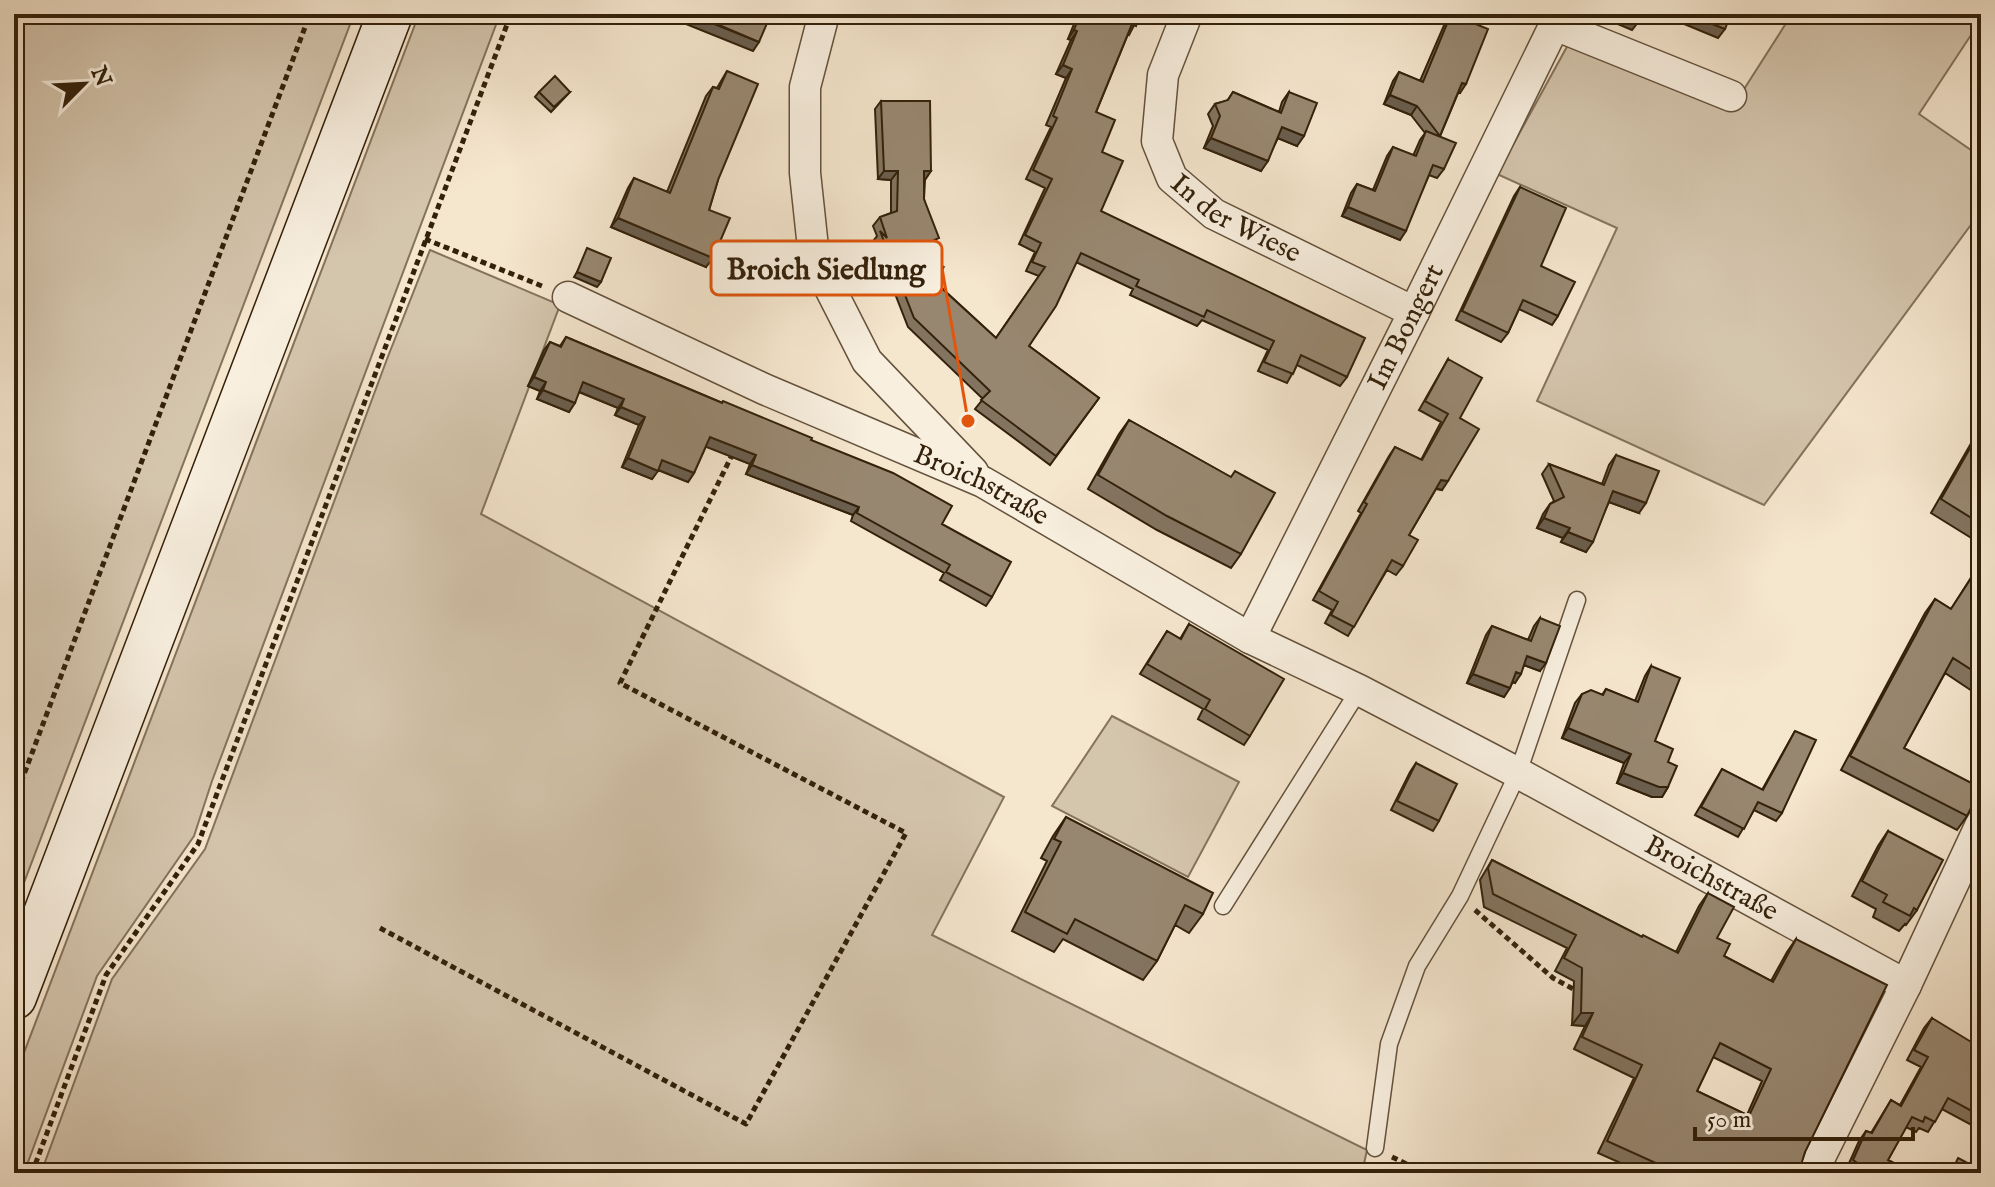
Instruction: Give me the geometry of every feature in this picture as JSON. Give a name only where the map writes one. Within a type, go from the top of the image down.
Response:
[{"type":"main road","points":[[14,997],[390,14]]},
{"type":"street","points":[[824,14],[805,87],[805,173],[814,257],[867,361],[983,482]]},
{"type":"street","name":"In der Wiese","points":[[1187,14],[1163,75],[1157,141],[1172,178],[1214,214],[1414,312]]},
{"type":"street","points":[[1558,20],[1731,96]]},
{"type":"street","name":"Im Bongert","points":[[1250,638],[1558,20]]},
{"type":"street","name":"Broichstraße","points":[[568,297],[764,389],[983,482],[1250,638],[1359,690],[1518,773],[1906,985]]},
{"type":"street","points":[[1812,1173],[1906,985],[1981,824]]},
{"type":"lane","points":[[1375,1148],[1389,1044],[1417,966],[1460,896],[1518,773],[1577,600]]},
{"type":"lane","points":[[1223,906],[1359,690]]},
{"type":"path","points":[[14,801],[310,14]]},
{"type":"path","points":[[32,1173],[106,975],[198,844],[511,14]]},
{"type":"path","points":[[425,239],[568,297]]},
{"type":"path","points":[[380,928],[746,1124],[906,833],[620,683],[737,444]]},
{"type":"path","points":[[1460,896],[1553,978],[1580,993]]},
{"type":"path","points":[[1375,1148],[1425,1173]]},
{"type":"shaded area","points":[[14,14],[354,14],[14,909]]},
{"type":"shaded area","points":[[419,14],[500,14],[194,836],[97,976],[24,1173],[14,1173],[14,1079]]},
{"type":"shaded area","points":[[1792,14],[1981,14],[1981,41],[1971,35],[1919,114],[1981,157],[1981,220],[1976,218],[1764,505],[1537,401],[1617,228],[1497,174],[1569,43],[1730,111]]},
{"type":"shaded area","points":[[430,250],[560,305],[481,514],[1004,797],[932,935],[1367,1150],[1362,1173],[41,1173],[112,979],[205,849]]},
{"type":"shaded area","points":[[1112,716],[1239,782],[1188,877],[1052,806]]},
{"type":"building","points":[[693,14],[771,14],[759,42]]},
{"type":"building","points":[[1080,14],[1140,14],[1136,26],[1132,24],[1096,112],[1115,120],[1102,152],[1123,161],[1101,211],[1365,338],[1347,377],[1301,355],[1293,374],[1264,362],[1274,341],[1207,310],[1204,317],[1136,286],[1139,280],[1081,253],[1056,306],[1029,346],[1099,398],[1056,456],[981,400],[990,391],[914,318],[880,231],[887,238],[880,217],[897,211],[898,171],[884,171],[881,101],[930,101],[931,171],[924,171],[924,199],[939,238],[932,241],[943,268],[926,274],[996,338],[1045,267],[1032,262],[1041,243],[1025,235],[1052,179],[1033,170],[1057,118],[1053,116],[1072,69],[1063,65],[1077,31],[1074,30]]},
{"type":"building","points":[[1451,14],[1488,29],[1466,84],[1462,83],[1440,136],[1417,106],[1390,95],[1399,72],[1423,82]]},
{"type":"building","points":[[1621,14],[1641,14],[1639,21]]},
{"type":"building","points":[[1688,14],[1731,14],[1725,29]]},
{"type":"building","points":[[727,71],[758,84],[718,180],[709,210],[730,218],[713,258],[618,218],[634,178],[670,193],[713,87],[719,89]]},
{"type":"building","points":[[555,76],[570,92],[554,107],[539,92]]},
{"type":"building","points":[[1233,92],[1281,113],[1289,92],[1317,103],[1304,136],[1282,127],[1268,161],[1211,138],[1220,116],[1215,104],[1228,100]]},
{"type":"building","points":[[1426,131],[1456,143],[1444,169],[1433,165],[1406,231],[1348,207],[1357,184],[1375,191],[1393,147],[1416,156]]},
{"type":"building","points":[[1520,187],[1566,208],[1541,266],[1575,282],[1558,316],[1523,300],[1508,333],[1462,311]]},
{"type":"building","points":[[587,248],[611,258],[601,282],[577,272]]},
{"type":"building","points":[[566,337],[893,473],[952,506],[942,524],[1011,562],[992,597],[946,572],[950,565],[857,513],[859,507],[752,465],[756,455],[710,437],[694,473],[662,460],[658,471],[628,458],[645,417],[621,407],[624,399],[583,382],[575,403],[543,390],[546,382],[534,377],[550,342],[561,347]]},
{"type":"building","points":[[1448,359],[1482,378],[1460,418],[1479,429],[1448,481],[1441,480],[1409,535],[1418,540],[1403,566],[1392,560],[1354,627],[1331,615],[1338,602],[1319,591],[1395,447],[1422,460],[1448,414],[1425,401]]},
{"type":"building","points":[[1129,420],[1231,477],[1235,471],[1275,493],[1241,554],[1167,516],[1098,475]]},
{"type":"building","points":[[1981,429],[1981,524],[1941,499]]},
{"type":"building","points":[[1616,455],[1659,471],[1646,503],[1613,491],[1593,542],[1568,532],[1570,528],[1544,518],[1550,504],[1564,497],[1549,464],[1604,485]]},
{"type":"building","points":[[1981,563],[1981,676],[1953,658],[1904,748],[1981,788],[1967,816],[1850,756],[1935,599],[1951,609]]},
{"type":"building","points":[[1540,618],[1560,626],[1546,663],[1527,656],[1521,674],[1516,672],[1510,688],[1473,674],[1492,626],[1531,641]]},
{"type":"building","points":[[1189,624],[1284,679],[1250,736],[1205,709],[1210,700],[1147,664],[1167,631],[1181,639]]},
{"type":"building","points":[[1651,666],[1680,678],[1655,741],[1673,749],[1668,762],[1677,766],[1668,787],[1659,787],[1623,773],[1631,754],[1568,728],[1582,694],[1591,690],[1603,695],[1606,689],[1638,702]]},
{"type":"building","points":[[1795,731],[1816,740],[1782,813],[1758,802],[1744,829],[1701,807],[1722,769],[1763,790]]},
{"type":"building","points":[[1416,763],[1457,784],[1439,821],[1397,801]]},
{"type":"building","points":[[1066,817],[1213,893],[1203,914],[1185,905],[1157,961],[1075,919],[1067,934],[1025,912],[1061,842],[1054,839]]},
{"type":"building","points":[[1888,831],[1943,860],[1917,910],[1914,908],[1910,916],[1883,902],[1887,895],[1862,881]]},
{"type":"building","points":[[1492,860],[1678,953],[1708,893],[1734,907],[1717,938],[1730,944],[1724,956],[1773,982],[1796,939],[1887,985],[1797,1173],[1654,1173],[1658,1164],[1607,1141],[1642,1065],[1582,1037],[1593,1013],[1581,1013],[1582,968],[1564,958],[1576,935],[1493,894],[1488,868]],"holes":[[[1720,1043],[1771,1069],[1749,1116],[1697,1091]]]},
{"type":"building","points":[[1932,1018],[1981,1048],[1981,1073],[1975,1083],[1981,1086],[1981,1116],[1948,1098],[1935,1122],[1925,1117],[1923,1122],[1912,1117],[1888,1160],[1912,1173],[1849,1173],[1866,1131],[1872,1133],[1891,1100],[1901,1106],[1928,1057],[1914,1050]]},
{"type":"building","points":[[1958,1158],[1981,1170],[1981,1173],[1951,1173]]},
{"type":"place","name":"Broich Siedlung","points":[[968,421]]}]
